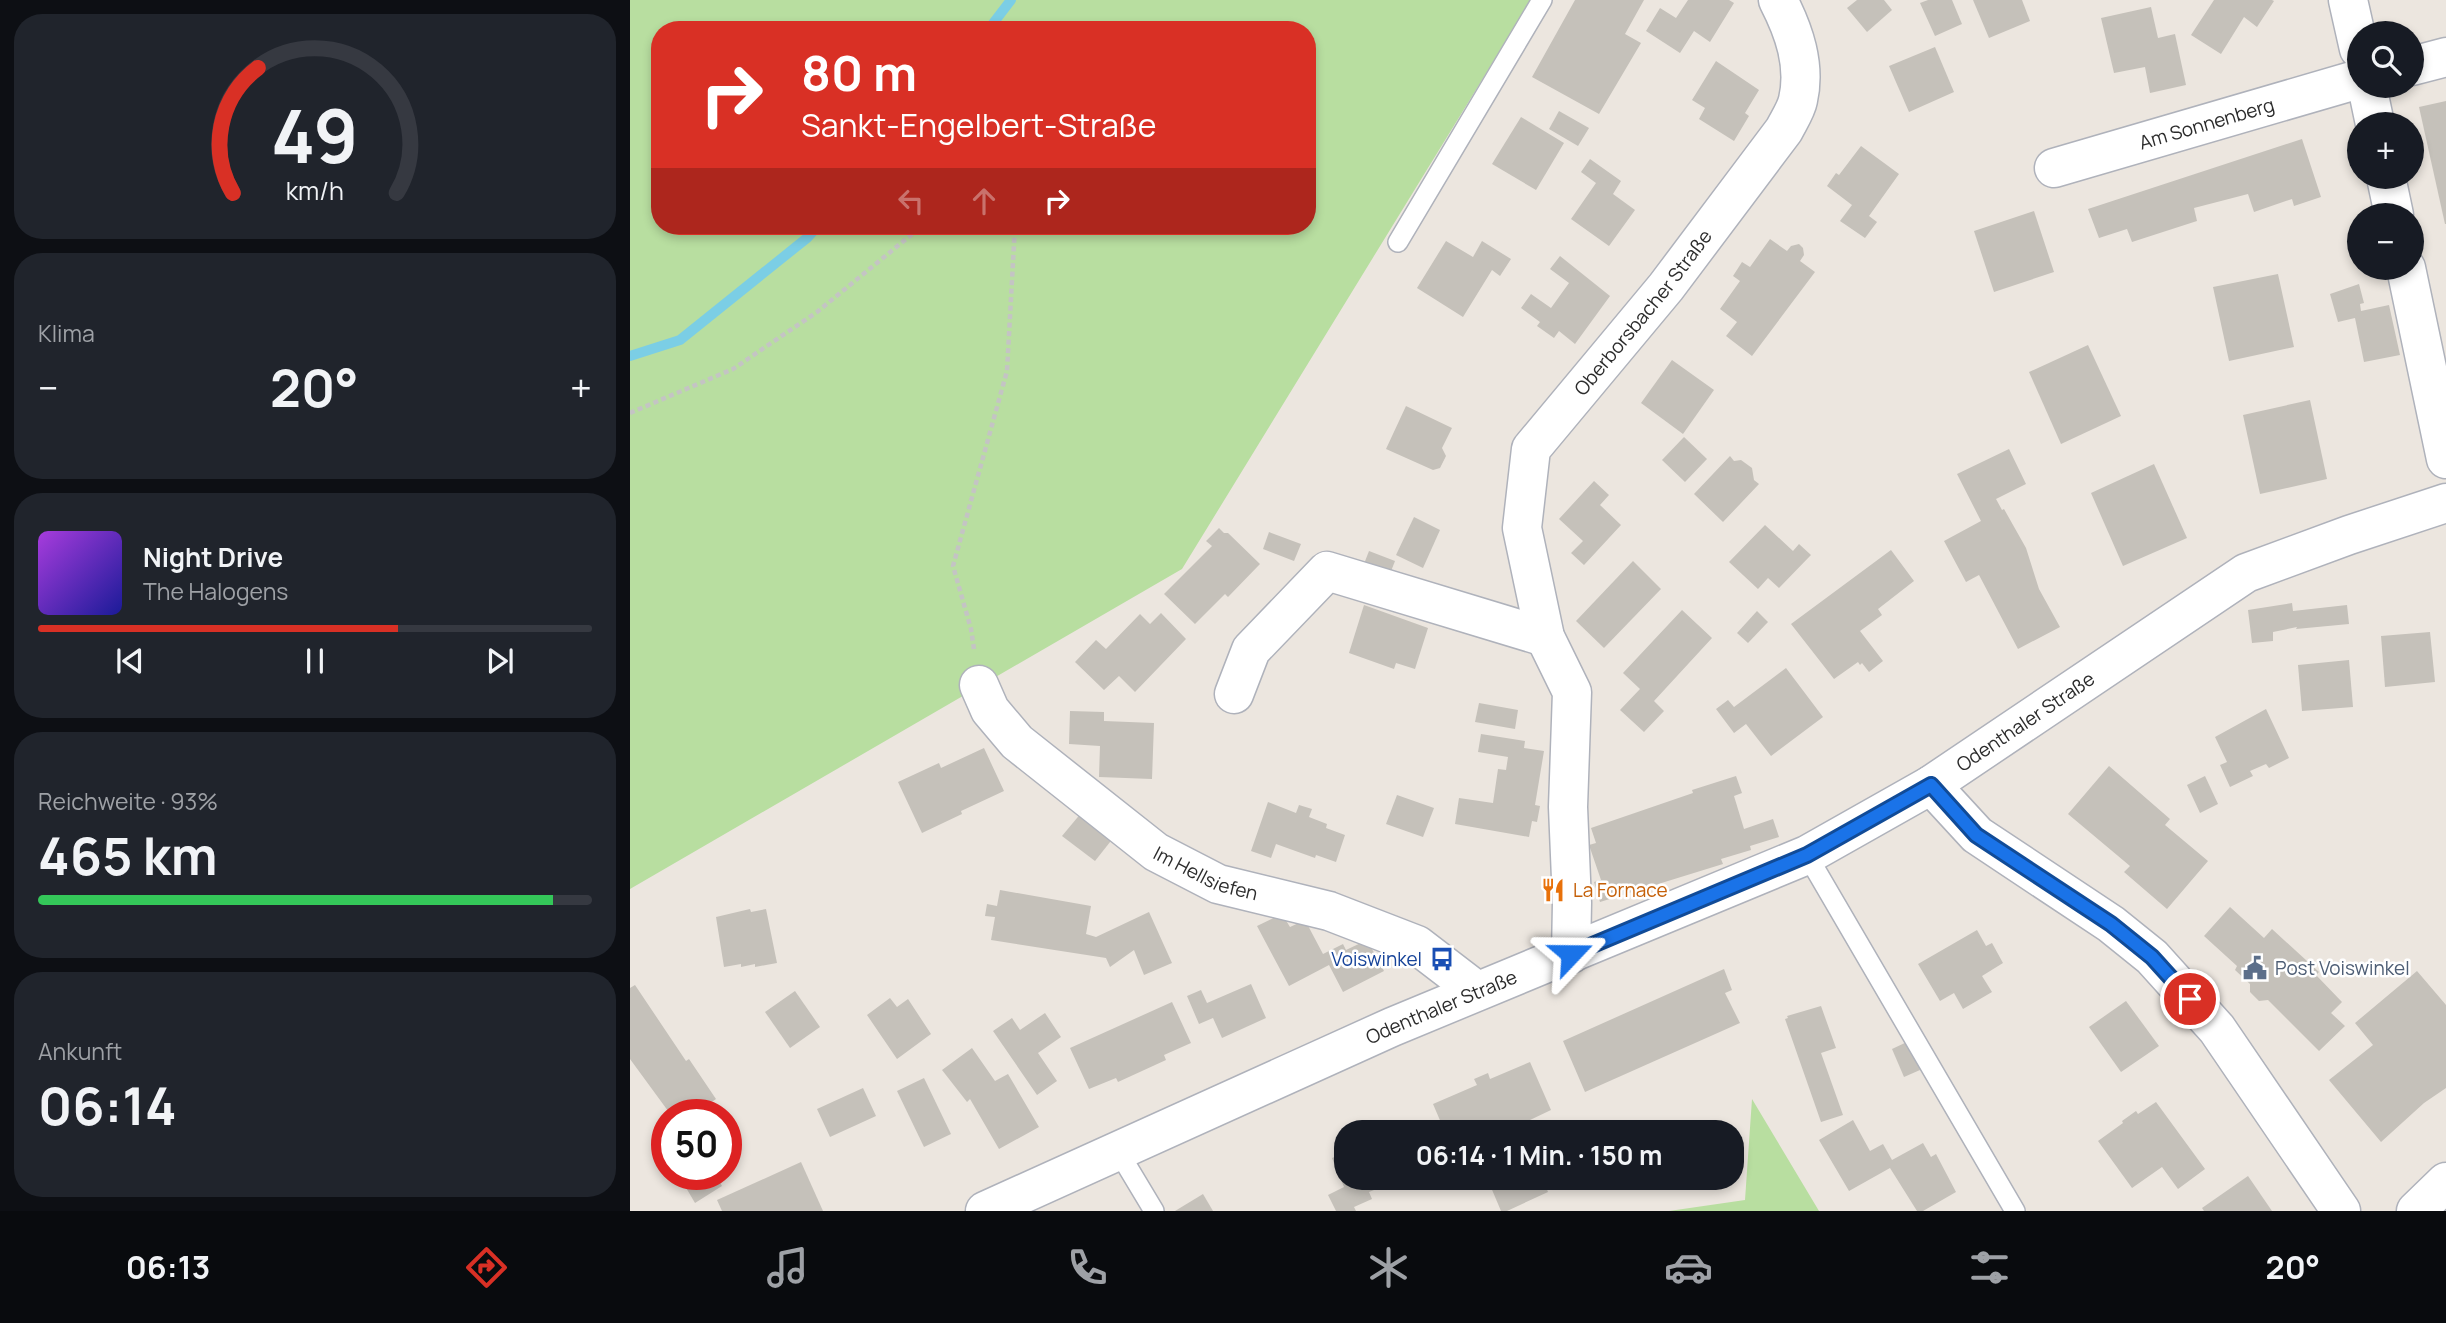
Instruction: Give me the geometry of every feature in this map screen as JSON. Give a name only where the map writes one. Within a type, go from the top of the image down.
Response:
[{"type":"street","name":"Oberborsbacher Straße","points":[[1571,954],[1569,807],[1573,692],[1545,637],[1522,528],[1531,449],[1666,287],[1784,130],[1798,102],[1800,72],[1796,38],[1778,0]]},
{"type":"street","points":[[2348,0],[2353,21]]},
{"type":"street","points":[[2424,63],[2446,57]]},
{"type":"street","name":"Am Sonnenberg","points":[[2053,168],[2347,82]]},
{"type":"street","points":[[2409,280],[2446,459]]},
{"type":"street","name":"Odenthaler Straße","points":[[985,1211],[1392,1027],[1807,855],[1931,785],[2246,573],[2446,503]]},
{"type":"street","points":[[1234,695],[1251,650],[1327,571],[1545,637]]},
{"type":"street","name":"Im Hellsiefen","points":[[979,685],[990,710],[1017,742],[1156,852],[1218,884],[1329,911],[1417,945],[1477,991]]},
{"type":"street","points":[[1931,785],[1976,835],[2111,924],[2152,957],[2217,1029],[2341,1211]]},
{"type":"street","points":[[2416,1211],[2446,1182]]},
{"type":"lane","points":[[1398,242],[1542,0]]},
{"type":"lane","points":[[1807,855],[2015,1211]]},
{"type":"lane","points":[[1118,1151],[1154,1211]]},
{"type":"path","points":[[630,413],[733,369],[817,312],[911,235]]},
{"type":"path","points":[[979,685],[971,629],[953,566],[1007,371],[1015,235]]},
{"type":"green space","points":[[630,0],[1531,0],[1182,569],[630,889]]},
{"type":"green space","points":[[1752,1099],[1819,1211],[1669,1211],[1745,1200]]},
{"type":"building","points":[[1575,0],[1644,0],[1625,34],[1641,43],[1599,114],[1532,77]]},
{"type":"building","points":[[1688,0],[1729,0],[1734,3],[1710,42],[1694,31],[1680,53],[1646,31],[1660,8],[1676,18]]},
{"type":"building","points":[[1857,0],[1884,0],[1892,10],[1867,32],[1847,8]]},
{"type":"building","points":[[1928,0],[1952,0],[1962,24],[1935,36],[1920,3]]},
{"type":"building","points":[[1973,0],[2022,0],[2030,21],[1989,38]]},
{"type":"building","points":[[2214,0],[2274,1],[2257,27],[2244,17],[2221,54],[2191,35]]},
{"type":"building","points":[[2151,7],[2158,38],[2175,34],[2186,85],[2150,93],[2145,67],[2114,73],[2101,18]]},
{"type":"building","points":[[1935,47],[1954,92],[1909,112],[1889,66]]},
{"type":"building","points":[[1716,61],[1759,90],[1745,113],[1749,116],[1734,141],[1699,119],[1705,108],[1692,100]]},
{"type":"building","points":[[2446,101],[2446,224],[2424,130],[2424,112],[2420,112],[2419,107]]},
{"type":"building","points":[[1559,111],[1589,128],[1578,146],[1549,129]]},
{"type":"building","points":[[1521,117],[1564,143],[1536,190],[1492,164]]},
{"type":"building","points":[[2302,139],[2321,197],[2294,206],[2292,199],[2254,212],[2248,194],[2194,208],[2197,221],[2132,242],[2127,229],[2099,238],[2088,209]]},
{"type":"building","points":[[1861,146],[1899,174],[1869,216],[1877,222],[1865,238],[1840,221],[1852,205],[1827,186]]},
{"type":"building","points":[[1590,159],[1621,181],[1613,194],[1635,210],[1609,246],[1571,219],[1596,183],[1581,172]]},
{"type":"building","points":[[2034,211],[2054,272],[1994,292],[1974,231]]},
{"type":"building","points":[[1770,239],[1787,251],[1791,246],[1799,244],[1804,255],[1800,261],[1815,272],[1752,356],[1726,336],[1737,322],[1720,309],[1740,281],[1733,276],[1742,262],[1750,267]]},
{"type":"building","points":[[1446,241],[1473,257],[1482,241],[1511,259],[1500,276],[1492,270],[1463,317],[1417,288]]},
{"type":"building","points":[[1560,256],[1610,296],[1575,344],[1559,331],[1554,338],[1537,326],[1540,322],[1521,308],[1531,294],[1551,308],[1569,283],[1550,269]]},
{"type":"building","points":[[2278,274],[2294,347],[2229,361],[2213,287]]},
{"type":"building","points":[[2359,284],[2364,303],[2360,304],[2361,311],[2389,305],[2400,355],[2364,362],[2355,318],[2338,322],[2330,294]]},
{"type":"building","points":[[2088,345],[2121,416],[2061,444],[2029,372]]},
{"type":"building","points":[[1672,360],[1714,390],[1683,434],[1641,403]]},
{"type":"building","points":[[2310,400],[2327,479],[2260,494],[2243,415]]},
{"type":"building","points":[[1406,406],[1452,428],[1442,448],[1446,456],[1440,468],[1433,470],[1386,449]]},
{"type":"building","points":[[1684,437],[1707,459],[1685,482],[1662,460]]},
{"type":"building","points":[[2009,449],[2026,484],[1996,499],[2026,548],[2039,589],[2060,627],[2018,649],[1979,575],[1966,582],[1944,541],[1981,521],[1957,474]]},
{"type":"building","points":[[1730,456],[1734,461],[1741,460],[1752,468],[1754,480],[1759,484],[1723,522],[1694,494]]},
{"type":"building","points":[[2154,464],[2187,538],[2123,566],[2091,493]]},
{"type":"building","points":[[1594,481],[1609,495],[1600,505],[1621,525],[1584,565],[1571,553],[1583,541],[1559,519]]},
{"type":"building","points":[[1414,517],[1440,530],[1423,568],[1396,555]]},
{"type":"building","points":[[1765,525],[1793,551],[1799,544],[1811,555],[1779,588],[1768,578],[1758,589],[1729,562]]},
{"type":"building","points":[[1219,528],[1228,533],[1260,564],[1228,597],[1225,594],[1195,624],[1164,594],[1212,546],[1206,541]]},
{"type":"building","points":[[1269,532],[1301,544],[1294,561],[1263,549]]},
{"type":"building","points":[[1891,550],[1914,581],[1878,609],[1882,615],[1860,631],[1883,661],[1869,672],[1858,662],[1834,679],[1791,624]]},
{"type":"building","points":[[1369,551],[1395,561],[1388,579],[1362,569]]},
{"type":"building","points":[[1633,561],[1661,589],[1604,648],[1576,621]]},
{"type":"building","points":[[2292,603],[2293,611],[2347,605],[2349,624],[2296,629],[2297,627],[2273,632],[2273,641],[2252,643],[2248,610]]},
{"type":"building","points":[[1364,605],[1428,628],[1415,669],[1396,663],[1394,669],[1349,653]]},
{"type":"building","points":[[1682,610],[1712,638],[1654,701],[1664,711],[1644,732],[1620,710],[1640,689],[1623,673]]},
{"type":"building","points":[[1757,611],[1768,622],[1748,643],[1737,633]]},
{"type":"building","points":[[1161,613],[1186,639],[1135,692],[1119,676],[1104,690],[1075,662],[1096,640],[1106,649],[1140,614],[1150,624]]},
{"type":"building","points":[[2430,632],[2435,682],[2385,687],[2381,636]]},
{"type":"building","points":[[2349,660],[2353,707],[2302,711],[2298,665]]},
{"type":"building","points":[[1786,668],[1823,717],[1771,756],[1746,724],[1734,733],[1716,709],[1728,700],[1734,707]]},
{"type":"building","points":[[1479,703],[1518,710],[1515,729],[1475,722]]},
{"type":"building","points":[[2266,709],[2289,758],[2269,768],[2266,764],[2250,771],[2253,776],[2230,787],[2220,765],[2227,762],[2215,737]]},
{"type":"building","points":[[1070,711],[1104,712],[1104,721],[1154,723],[1152,779],[1099,777],[1100,746],[1069,744]]},
{"type":"building","points":[[1481,734],[1525,741],[1524,748],[1544,751],[1535,805],[1540,806],[1537,822],[1532,821],[1529,837],[1455,824],[1459,798],[1493,803],[1498,769],[1506,770],[1508,757],[1478,752]]},
{"type":"building","points":[[984,748],[1004,791],[922,833],[898,782],[939,763],[941,768]]},
{"type":"building","points":[[2109,766],[2170,819],[2165,825],[2208,861],[2167,909],[2124,872],[2130,866],[2068,814]]},
{"type":"building","points":[[1736,776],[1742,793],[1734,796],[1744,829],[1773,819],[1779,837],[1750,846],[1751,850],[1721,859],[1723,864],[1600,902],[1594,882],[1601,880],[1589,845],[1596,843],[1591,828]]},
{"type":"building","points":[[2205,776],[2218,804],[2200,813],[2187,785]]},
{"type":"building","points":[[1397,795],[1434,808],[1423,837],[1386,824]]},
{"type":"building","points":[[1268,802],[1296,813],[1299,805],[1312,809],[1309,817],[1327,824],[1326,828],[1345,835],[1336,862],[1316,855],[1315,858],[1276,844],[1271,858],[1251,851]]},
{"type":"building","points":[[1082,812],[1114,837],[1095,861],[1062,836]]},
{"type":"building","points":[[1000,890],[1091,906],[1086,934],[1096,937],[1149,912],[1172,963],[1144,975],[1134,950],[1110,967],[1106,958],[991,940],[995,917],[985,916],[987,904],[997,906]]},
{"type":"building","points":[[2230,907],[2264,938],[2272,929],[2319,972],[2316,975],[2342,1002],[2331,1013],[2345,1026],[2319,1051],[2268,1000],[2259,1001],[2250,992],[2250,984],[2235,970],[2237,966],[2204,936]]},
{"type":"building","points":[[750,909],[751,912],[766,909],[777,963],[755,967],[755,964],[741,967],[741,964],[724,967],[716,917]]},
{"type":"building","points":[[1282,914],[1290,927],[1305,920],[1323,954],[1343,944],[1346,950],[1367,940],[1384,971],[1343,992],[1329,965],[1289,986],[1257,926]]},
{"type":"building","points":[[1977,930],[1986,946],[1992,943],[2003,963],[1982,976],[1992,992],[1963,1009],[1954,993],[1940,1001],[1918,964]]},
{"type":"building","points":[[1724,969],[1732,990],[1725,993],[1740,1023],[1585,1092],[1563,1041]]},
{"type":"building","points":[[2417,971],[2446,1005],[2446,1088],[2424,1103],[2381,1142],[2329,1080],[2373,1045],[2355,1023]]},
{"type":"building","points":[[1251,984],[1266,1018],[1222,1038],[1213,1018],[1199,1024],[1187,996],[1201,990],[1207,1003]]},
{"type":"building","points":[[635,985],[686,1061],[689,1059],[716,1099],[659,1099],[630,1059],[630,988]]},
{"type":"building","points":[[795,991],[820,1027],[790,1048],[765,1012]]},
{"type":"building","points":[[890,998],[897,1007],[908,999],[931,1034],[897,1059],[867,1015]]},
{"type":"building","points":[[2126,1001],[2159,1046],[2121,1072],[2089,1027]]},
{"type":"building","points":[[1172,1002],[1191,1043],[1164,1055],[1166,1060],[1118,1082],[1116,1078],[1089,1089],[1070,1048]]},
{"type":"building","points":[[1821,1006],[1836,1048],[1821,1053],[1843,1115],[1821,1122],[1785,1019],[1787,1016]]},
{"type":"building","points":[[1045,1013],[1061,1037],[1038,1053],[1057,1081],[1037,1095],[993,1031],[1012,1018],[1020,1030]]},
{"type":"building","points":[[1909,1041],[1920,1070],[1904,1077],[1892,1049]]},
{"type":"building","points":[[972,1048],[995,1081],[1008,1074],[1039,1127],[999,1149],[970,1099],[967,1102],[942,1070]]},
{"type":"building","points":[[1530,1062],[1551,1110],[1530,1120],[1440,1120],[1433,1104],[1477,1085],[1474,1079],[1488,1073],[1490,1079]]},
{"type":"building","points":[[924,1078],[951,1134],[924,1147],[897,1091]]},
{"type":"building","points":[[863,1088],[876,1116],[830,1137],[817,1109]]},
{"type":"building","points":[[2156,1102],[2205,1169],[2178,1189],[2162,1167],[2132,1188],[2098,1141],[2136,1111],[2138,1114]]},
{"type":"building","points":[[1853,1120],[1870,1151],[1883,1144],[1892,1160],[1923,1143],[1931,1157],[1936,1154],[1956,1192],[1923,1211],[1917,1211],[1890,1168],[1849,1191],[1819,1140]]},
{"type":"building","points":[[801,1162],[823,1211],[722,1211],[717,1200]]},
{"type":"building","points":[[2248,1176],[2272,1211],[2204,1211],[2202,1208]]},
{"type":"building","points":[[687,1190],[716,1190],[695,1203]]},
{"type":"building","points":[[1338,1190],[1374,1190],[1369,1192],[1372,1199],[1354,1207],[1356,1211],[1336,1211],[1328,1195]]},
{"type":"building","points":[[1492,1190],[1547,1190],[1548,1192],[1507,1211],[1501,1211]]},
{"type":"building","points":[[1203,1194],[1213,1211],[1175,1211]]},
{"type":"waterway","points":[[995,21],[1011,0]]},
{"type":"waterway","points":[[630,356],[680,340],[810,235]]},
{"type":"place","name":"La Fornace","points":[[1553,890]]},
{"type":"place","name":"Voiswinkel","points":[[1442,959]]},
{"type":"place","name":"Post Voiswinkel","points":[[2255,968]]},
{"type":"route","points":[[1571,954],[1807,855],[1931,785],[1976,835],[2111,924],[2152,957],[2190,999]]}]
